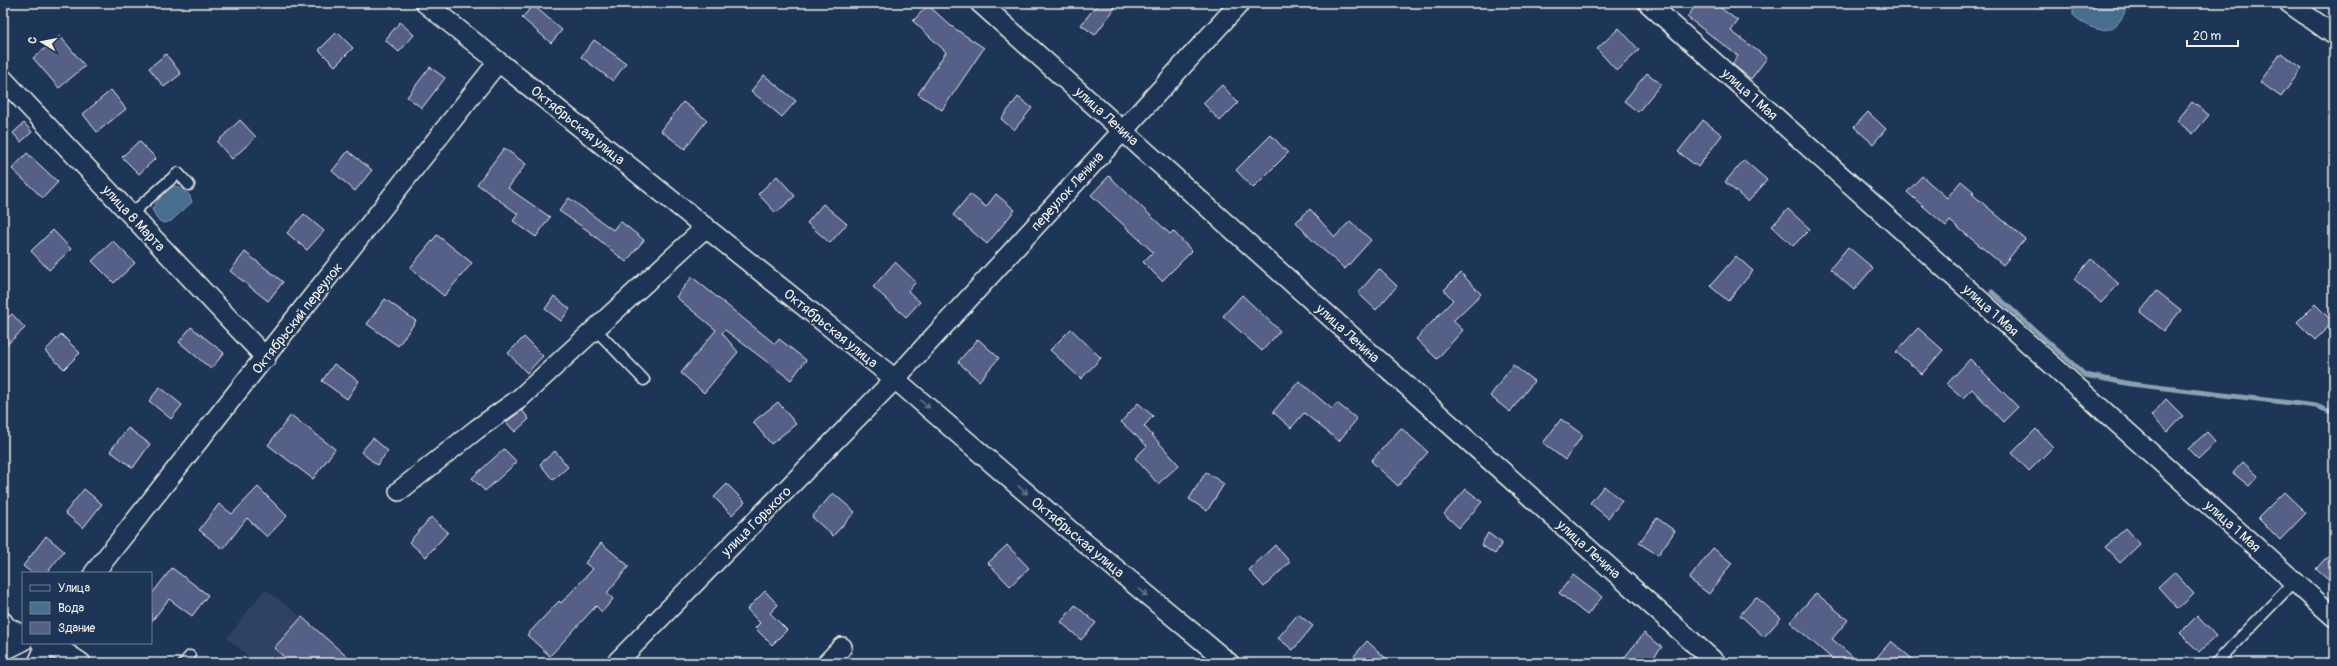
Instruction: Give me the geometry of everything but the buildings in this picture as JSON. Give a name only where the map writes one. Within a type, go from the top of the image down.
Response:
[{"type":"street","name":"Октябрьская улица","points":[[425,3],[895,379],[1074,534],[1229,663]]},
{"type":"street","name":"улица Ленина","points":[[980,3],[1716,663]]},
{"type":"street","name":"переулок Ленина","points":[[895,379],[1240,3]]},
{"type":"street","name":"улица 1 Мая","points":[[1648,3],[2334,617]]},
{"type":"street","points":[[2289,3],[2334,35]]},
{"type":"street","name":"Октябрьский переулок","points":[[95,572],[266,358],[498,62]]},
{"type":"street","name":"улица 8 Марта","points":[[3,79],[266,358]]},
{"type":"street","points":[[399,491],[477,429],[519,399],[706,227]]},
{"type":"street","name":"улица Горького","points":[[621,661],[895,379]]},
{"type":"street","points":[[3,622],[5,626],[22,634]]},
{"type":"street","points":[[3,650],[22,641]]},
{"type":"street","points":[[38,663],[44,644],[66,653],[81,663]]},
{"type":"street","points":[[827,663],[842,647]]},
{"type":"lane","points":[[131,214],[178,173],[189,186]]},
{"type":"lane","points":[[596,329],[644,380]]},
{"type":"lane","points":[[2216,663],[2295,581]]},
{"type":"shaded area","points":[[265,589],[302,617],[354,663],[257,663],[227,638]]},
{"type":"water","points":[[2073,3],[2129,3],[2118,23],[2113,27],[2101,30],[2083,23],[2073,15]]},
{"type":"water","points":[[174,186],[186,191],[192,202],[171,221],[164,223],[158,220],[152,209],[163,193]]},
{"type":"waterway","points":[[1992,292],[2085,375],[2131,384],[2316,406],[2334,413]]}]
